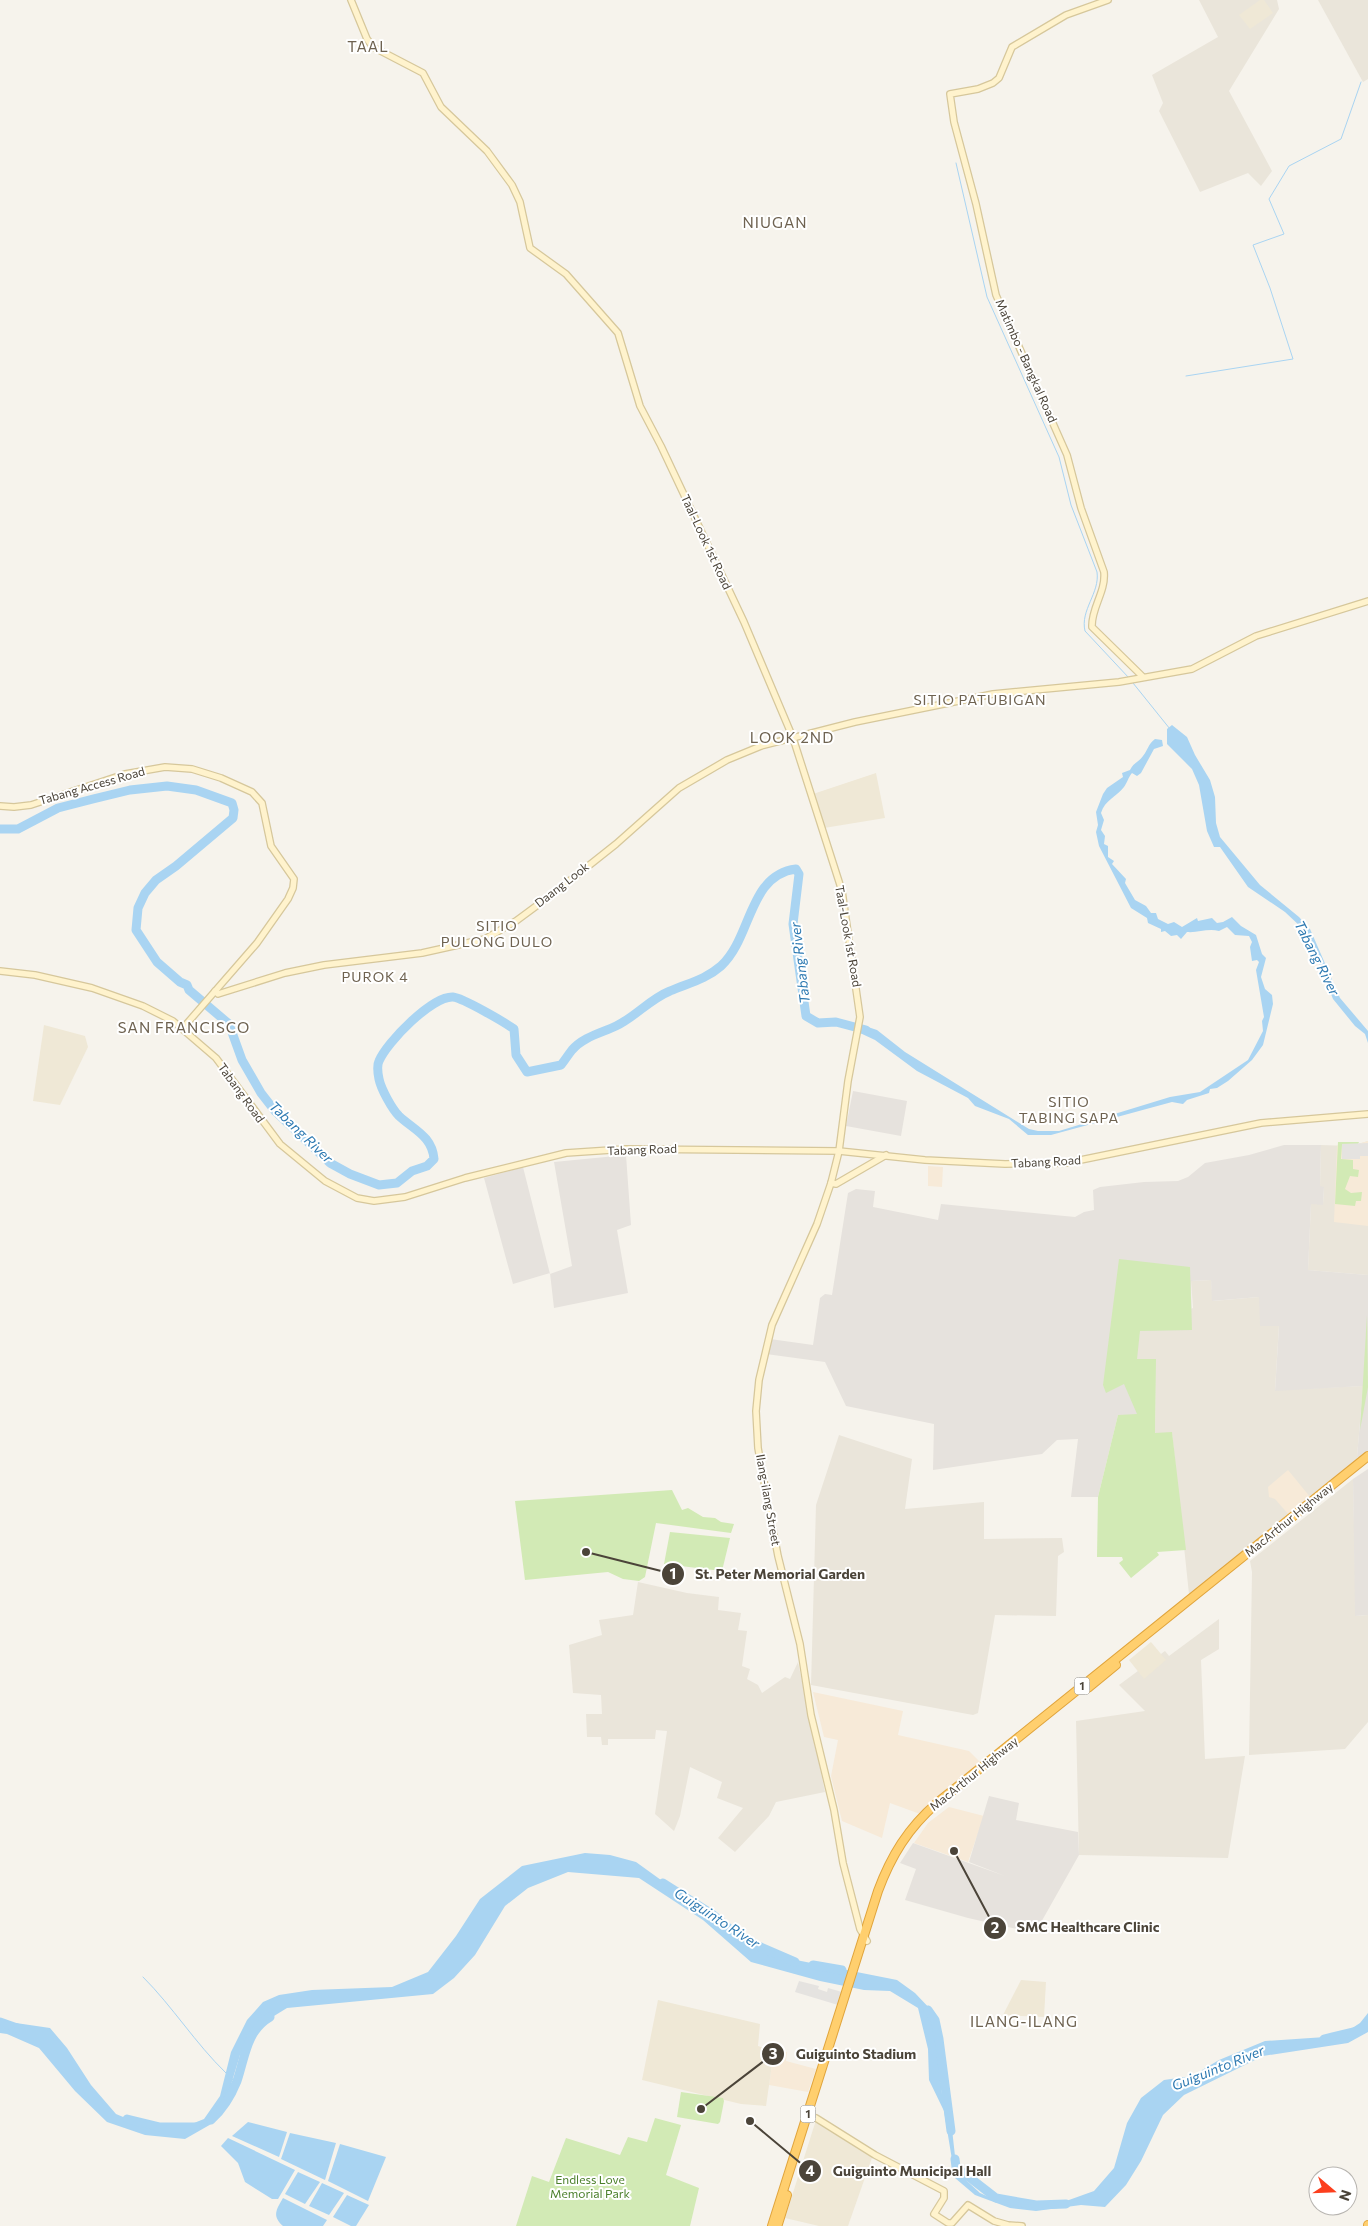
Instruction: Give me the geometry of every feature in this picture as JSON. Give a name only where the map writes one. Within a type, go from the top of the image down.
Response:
[{"type":"highway","name":"MacArthur Highway","points":[[777,2226],[888,1865],[906,1835],[923,1816],[1368,1456]]},
{"type":"highway","name":"MacArthur Highway","points":[[865,1939],[892,1867],[909,1838],[925,1820],[1368,1462]]},
{"type":"highway","name":"MacArthur Highway","points":[[772,2226],[810,2116]]},
{"type":"street","name":"Taal-Look 1st Road","points":[[350,0],[367,39],[373,47],[424,73],[441,107],[486,151],[512,185],[520,202],[530,248],[566,274],[618,333],[640,406],[672,469],[744,622],[793,738],[842,890],[860,1006],[860,1022],[848,1081],[839,1152],[831,1183]]},
{"type":"street","name":"Matimbo - Bangkal Road","points":[[1108,0],[1066,15],[1012,47],[999,78],[993,83],[978,89],[950,94],[954,122],[976,204],[996,294],[1067,455],[1081,508],[1104,572],[1105,583],[1092,620],[1092,627],[1141,677]]},
{"type":"street","points":[[1141,677],[1192,669],[1256,636],[1368,601]]},
{"type":"street","name":"Daang Look","points":[[216,992],[314,967],[422,953],[485,938],[516,921],[558,890],[616,844],[679,788],[727,760],[761,746],[855,722],[916,712],[993,694],[1141,677]]},
{"type":"street","name":"Tabang Access Road","points":[[0,806],[14,808],[30,805],[125,774],[165,767],[203,772],[252,792],[262,803],[271,846],[294,879],[293,888],[278,914],[257,943],[183,1028]]},
{"type":"street","name":"Tabang Road","points":[[0,971],[35,975],[92,988],[158,1012],[183,1028],[216,1058],[280,1144],[325,1181],[357,1198],[374,1201],[405,1197],[464,1178],[559,1154],[626,1149],[839,1152],[925,1160],[1004,1164],[1066,1163],[1261,1123],[1368,1114]]},
{"type":"street","points":[[831,1183],[836,1184],[886,1155]]},
{"type":"street","name":"Ilang-ilang Street","points":[[831,1183],[817,1224],[772,1325],[758,1380],[756,1411],[758,1448],[778,1556],[800,1644],[811,1715],[834,1810],[843,1863],[865,1939]]},
{"type":"street","points":[[810,2116],[875,2155],[944,2191],[944,2198],[934,2214],[948,2223],[952,2223],[968,2205],[994,2221],[1022,2226]]},
{"type":"shaded area","points":[[1199,0],[1277,0],[1279,9],[1229,91],[1272,171],[1261,186],[1248,173],[1200,192],[1159,111],[1163,103],[1152,75],[1218,37]]},
{"type":"shaded area","points":[[1260,0],[1264,0],[1273,13],[1250,29],[1239,15]]},
{"type":"shaded area","points":[[1318,0],[1368,0],[1368,79],[1363,82]]},
{"type":"shaded area","points":[[876,773],[885,818],[824,828],[813,794]]},
{"type":"shaded area","points":[[44,1025],[85,1036],[88,1047],[60,1105],[33,1101]]},
{"type":"shaded area","points":[[853,1091],[907,1101],[901,1136],[846,1126]]},
{"type":"shaded area","points":[[1368,1141],[1368,1275],[1308,1270],[1311,1204],[1323,1204],[1324,1187],[1320,1187],[1321,1145],[1351,1146]]},
{"type":"shaded area","points":[[1368,1141],[1368,1226],[1334,1222],[1337,1146],[1351,1146]]},
{"type":"shaded area","points":[[1368,1143],[1368,1156],[1360,1156],[1360,1159],[1342,1159],[1342,1144]]},
{"type":"shaded area","points":[[1284,1145],[1321,1145],[1320,1186],[1324,1187],[1323,1205],[1311,1204],[1308,1270],[1368,1275],[1368,1452],[1359,1459],[1357,1457],[1363,1386],[1275,1391],[1279,1326],[1260,1326],[1259,1297],[1212,1301],[1211,1280],[1191,1281],[1192,1330],[1140,1331],[1137,1359],[1156,1359],[1155,1415],[1118,1415],[1098,1497],[1071,1497],[1078,1439],[1057,1440],[1042,1454],[933,1470],[934,1424],[846,1406],[825,1362],[766,1354],[770,1339],[813,1345],[820,1298],[825,1294],[832,1295],[848,1193],[856,1189],[875,1191],[873,1207],[938,1220],[941,1204],[1075,1217],[1084,1212],[1094,1210],[1093,1190],[1100,1187],[1144,1182],[1178,1181],[1188,1177],[1205,1163],[1249,1155]]},
{"type":"shaded area","points":[[626,1155],[631,1225],[617,1230],[628,1293],[554,1308],[550,1274],[572,1266],[554,1162]]},
{"type":"shaded area","points":[[928,1166],[943,1167],[942,1187],[928,1186]]},
{"type":"shaded area","points":[[523,1167],[550,1273],[513,1284],[484,1178]]},
{"type":"shaded area","points":[[1211,1280],[1213,1301],[1259,1297],[1279,1325],[1275,1390],[1363,1386],[1357,1457],[1359,1459],[1189,1594],[1172,1433],[1155,1433],[1156,1359],[1136,1359],[1140,1331],[1193,1308],[1191,1281]]},
{"type":"shaded area","points":[[839,1435],[912,1459],[905,1509],[984,1502],[984,1539],[1062,1538],[1064,1552],[1058,1556],[1056,1616],[995,1615],[978,1713],[973,1715],[811,1685],[816,1505]]},
{"type":"shaded area","points":[[1368,1469],[1368,1615],[1355,1616],[1353,1479]]},
{"type":"shaded area","points":[[1288,1470],[1311,1498],[1289,1515],[1275,1499],[1269,1497],[1268,1487]]},
{"type":"shaded area","points":[[1353,1479],[1356,1616],[1368,1615],[1368,1722],[1345,1749],[1249,1755],[1252,1572],[1250,1561]]},
{"type":"shaded area","points":[[638,1582],[687,1593],[719,1597],[718,1610],[741,1613],[738,1630],[747,1631],[742,1666],[750,1669],[747,1679],[758,1685],[762,1693],[785,1677],[790,1679],[798,1662],[825,1792],[776,1802],[769,1816],[735,1852],[718,1838],[743,1808],[717,1798],[722,1782],[690,1767],[680,1816],[674,1831],[655,1814],[667,1731],[656,1730],[655,1739],[608,1739],[608,1745],[602,1745],[601,1737],[587,1737],[586,1714],[602,1714],[601,1695],[573,1693],[569,1645],[602,1635],[599,1620],[633,1615]]},
{"type":"shaded area","points":[[1219,1619],[1219,1649],[1201,1660],[1205,1759],[1245,1756],[1228,1858],[1079,1855],[1076,1721],[1145,1711],[1119,1685],[1165,1651],[1169,1656]]},
{"type":"shaded area","points":[[1151,1642],[1166,1660],[1144,1679],[1129,1660]]},
{"type":"shaded area","points":[[813,1692],[903,1711],[898,1735],[969,1751],[981,1763],[920,1814],[890,1803],[882,1838],[842,1821],[831,1776],[838,1740],[824,1737]]},
{"type":"shaded area","points":[[989,1796],[1019,1803],[1016,1820],[1078,1832],[1079,1855],[1035,1933],[968,1918],[905,1900],[916,1869],[900,1863],[913,1843],[1005,1876],[969,1862]]},
{"type":"shaded area","points":[[949,1807],[984,1816],[968,1862],[914,1843],[928,1823]]},
{"type":"shaded area","points":[[1021,1980],[1046,1982],[1044,2017],[1003,2015]]},
{"type":"shaded area","points":[[799,1981],[819,1986],[818,1989],[827,1992],[828,1988],[842,1992],[838,2005],[795,1992]]},
{"type":"shaded area","points":[[658,2000],[760,2024],[758,2046],[774,2051],[766,2106],[741,2104],[642,2080]]},
{"type":"shaded area","points":[[774,2051],[787,2052],[786,2061],[816,2069],[808,2092],[769,2085]]},
{"type":"shaded area","points":[[816,2120],[874,2152],[848,2226],[819,2226],[785,2218]]},
{"type":"green space","points":[[1338,1142],[1359,1142],[1358,1144],[1342,1145],[1341,1159],[1353,1160],[1353,1169],[1359,1170],[1358,1177],[1350,1176],[1345,1189],[1351,1193],[1362,1192],[1361,1201],[1356,1201],[1355,1206],[1335,1204]]},
{"type":"green space","points":[[1119,1259],[1190,1267],[1192,1330],[1140,1331],[1137,1359],[1156,1359],[1155,1433],[1172,1432],[1186,1550],[1157,1552],[1159,1555],[1131,1578],[1119,1563],[1123,1560],[1122,1557],[1097,1557],[1098,1497],[1118,1415],[1137,1414],[1124,1384],[1106,1393],[1103,1385]]},
{"type":"green space","points":[[1367,1315],[1368,1387],[1360,1430]]},
{"type":"green space","points":[[672,1490],[682,1510],[688,1508],[703,1517],[715,1518],[721,1522],[734,1524],[731,1533],[656,1523],[645,1577],[639,1581],[623,1579],[608,1572],[525,1580],[515,1501]]},
{"type":"green space","points":[[670,1532],[730,1538],[722,1571],[664,1564]]},
{"type":"green space","points":[[681,2092],[723,2098],[720,2122],[718,2124],[677,2117]]},
{"type":"green space","name":"Endless Love Memorial Park","points":[[655,2118],[681,2125],[666,2175],[699,2188],[690,2226],[516,2226],[532,2176],[549,2182],[566,2138],[620,2155],[628,2137],[647,2142]]},
{"type":"water","points":[[1172,725],[1187,737],[1210,780],[1215,797],[1216,823],[1220,837],[1260,885],[1299,917],[1310,929],[1340,998],[1368,1031],[1368,1043],[1365,1034],[1355,1026],[1333,999],[1309,938],[1302,928],[1285,912],[1248,887],[1220,847],[1214,847],[1207,831],[1199,785],[1192,769],[1167,744],[1167,729]]},
{"type":"water","points":[[1155,739],[1162,740],[1163,746],[1154,749],[1141,773],[1137,776],[1132,773],[1124,787],[1108,802],[1101,813],[1104,820],[1101,830],[1105,836],[1104,844],[1108,846],[1108,857],[1114,861],[1112,864],[1126,879],[1125,883],[1135,900],[1146,906],[1151,913],[1156,913],[1158,919],[1168,924],[1174,922],[1182,927],[1197,918],[1198,921],[1212,918],[1217,923],[1232,917],[1241,926],[1256,935],[1262,954],[1266,958],[1261,977],[1265,989],[1272,995],[1273,1004],[1263,1045],[1252,1060],[1228,1081],[1217,1088],[1210,1089],[1209,1093],[1187,1100],[1183,1104],[1172,1102],[1051,1135],[1028,1135],[1009,1119],[975,1106],[968,1098],[917,1071],[875,1040],[860,1033],[862,1025],[877,1030],[905,1052],[1029,1129],[1038,1131],[1059,1131],[1170,1097],[1200,1092],[1248,1060],[1263,1031],[1262,1021],[1264,1017],[1256,970],[1259,962],[1257,960],[1252,961],[1250,947],[1252,942],[1249,936],[1235,935],[1227,927],[1219,931],[1187,932],[1181,939],[1177,935],[1171,936],[1165,931],[1161,932],[1161,929],[1148,923],[1147,918],[1131,908],[1099,846],[1096,832],[1098,825],[1096,812],[1103,794],[1107,788],[1123,777],[1122,773],[1130,770],[1145,754]]},
{"type":"water","points":[[585,1853],[610,1855],[636,1862],[751,1945],[786,1958],[897,1980],[915,1993],[934,2013],[942,2094],[952,2129],[956,2165],[967,2181],[980,2193],[1000,2202],[1055,2205],[1094,2191],[1114,2168],[1127,2123],[1141,2098],[1164,2080],[1192,2076],[1219,2060],[1265,2041],[1340,2036],[1360,2023],[1368,2013],[1368,2032],[1348,2043],[1263,2056],[1184,2095],[1163,2115],[1141,2161],[1126,2185],[1105,2207],[1081,2205],[1036,2211],[1010,2208],[975,2195],[955,2178],[944,2111],[929,2080],[928,2049],[918,2008],[890,1991],[864,1990],[820,1981],[751,1962],[703,1920],[639,1878],[568,1872],[528,1888],[505,1906],[475,1955],[454,1978],[433,1994],[287,2008],[261,2024],[240,2055],[227,2098],[213,2123],[185,2139],[145,2135],[107,2122],[75,2091],[39,2048],[7,2034],[0,2033],[0,2023],[16,2023],[50,2028],[67,2048],[91,2085],[116,2114],[147,2127],[179,2129],[204,2119],[220,2096],[231,2052],[247,2020],[263,2002],[279,1995],[312,1990],[392,1987],[428,1972],[456,1936],[480,1899],[522,1866]]},
{"type":"water","points":[[248,2122],[287,2132],[279,2157],[232,2136]]},
{"type":"water","points":[[290,2133],[336,2143],[325,2180],[281,2159]]},
{"type":"water","points":[[228,2138],[295,2170],[278,2199],[272,2199],[245,2182],[238,2163],[221,2146]]},
{"type":"water","points":[[340,2144],[386,2157],[368,2201],[328,2181]]},
{"type":"water","points":[[298,2172],[320,2182],[305,2204],[285,2194]]},
{"type":"water","points":[[322,2183],[344,2193],[329,2215],[309,2206]]},
{"type":"water","points":[[347,2195],[369,2205],[356,2226],[351,2226],[333,2217]]},
{"type":"water","points":[[283,2198],[327,2220],[323,2226],[283,2226],[277,2219],[276,2213]]},
{"type":"waterway","points":[[1186,376],[1293,359],[1270,288],[1253,245],[1284,234],[1269,199],[1289,166],[1341,139],[1361,82]]},
{"type":"waterway","points":[[956,163],[987,297],[1059,457],[1071,505],[1097,572],[1096,587],[1085,616],[1085,631],[1129,678]]},
{"type":"waterway","points":[[1133,683],[1170,729]]},
{"type":"waterway","name":"Tabang River","points":[[0,829],[18,829],[58,808],[130,790],[167,786],[196,790],[232,803],[234,810],[233,818],[176,866],[156,880],[145,893],[138,908],[136,930],[157,962],[180,982],[187,985],[189,990],[229,1024],[242,1060],[261,1093],[275,1111],[330,1163],[350,1174],[379,1185],[397,1183],[412,1171],[427,1166],[434,1159],[433,1151],[426,1139],[393,1109],[382,1088],[378,1072],[378,1063],[391,1043],[422,1012],[444,999],[458,998],[514,1029],[516,1055],[527,1072],[561,1065],[572,1050],[581,1042],[630,1018],[663,994],[703,978],[721,966],[739,940],[759,895],[768,883],[780,874],[796,869],[799,874],[793,924],[806,1016],[818,1023],[836,1022],[866,1030]]},
{"type":"waterway","name":"Guiguinto River","points":[[663,1883],[712,1914],[732,1931],[756,1945],[795,1962]]},
{"type":"waterway","name":"Guiguinto River","points":[[813,1965],[842,1970]]},
{"type":"waterway","points":[[143,1977],[204,2050],[226,2073]]},
{"type":"waterway","name":"Guiguinto River","points":[[928,2010],[935,2020],[939,2039],[951,2131]]},
{"type":"waterway","name":"Guiguinto River","points":[[211,2120],[235,2087],[251,2037],[262,2023],[270,2017]]},
{"type":"waterway","name":"Guiguinto River","points":[[0,2022],[17,2028]]},
{"type":"waterway","name":"Guiguinto River","points":[[1324,2039],[1361,2030],[1368,2024]]},
{"type":"waterway","name":"Guiguinto River","points":[[232,2079],[236,2083]]},
{"type":"waterway","name":"Guiguinto River","points":[[127,2119],[160,2127],[195,2127]]},
{"type":"waterway","name":"Guiguinto River","points":[[955,2159],[956,2167],[996,2198],[1036,2205],[1066,2204]]},
{"type":"place","name":"St. Peter Memorial Garden","points":[[586,1552]]},
{"type":"place","name":"SMC Healthcare Clinic","points":[[954,1851]]},
{"type":"place","name":"Guiguinto Stadium","points":[[701,2109]]},
{"type":"place","name":"Guiguinto Municipal Hall","points":[[750,2121]]},
{"type":"district","name":"TAAL","points":[[368,47]]},
{"type":"district","name":"NIUGAN","points":[[775,223]]},
{"type":"district","name":"SITIO PATUBIGAN","points":[[980,700]]},
{"type":"district","name":"LOOK 2ND","points":[[792,738]]},
{"type":"district","name":"SITIO PULONG DULO","points":[[497,934]]},
{"type":"district","name":"PUROK 4","points":[[375,977]]},
{"type":"district","name":"SAN FRANCISCO","points":[[184,1028]]},
{"type":"district","name":"SITIO TABING SAPA","points":[[1069,1110]]},
{"type":"district","name":"ILANG-ILANG","points":[[1024,2022]]}]
